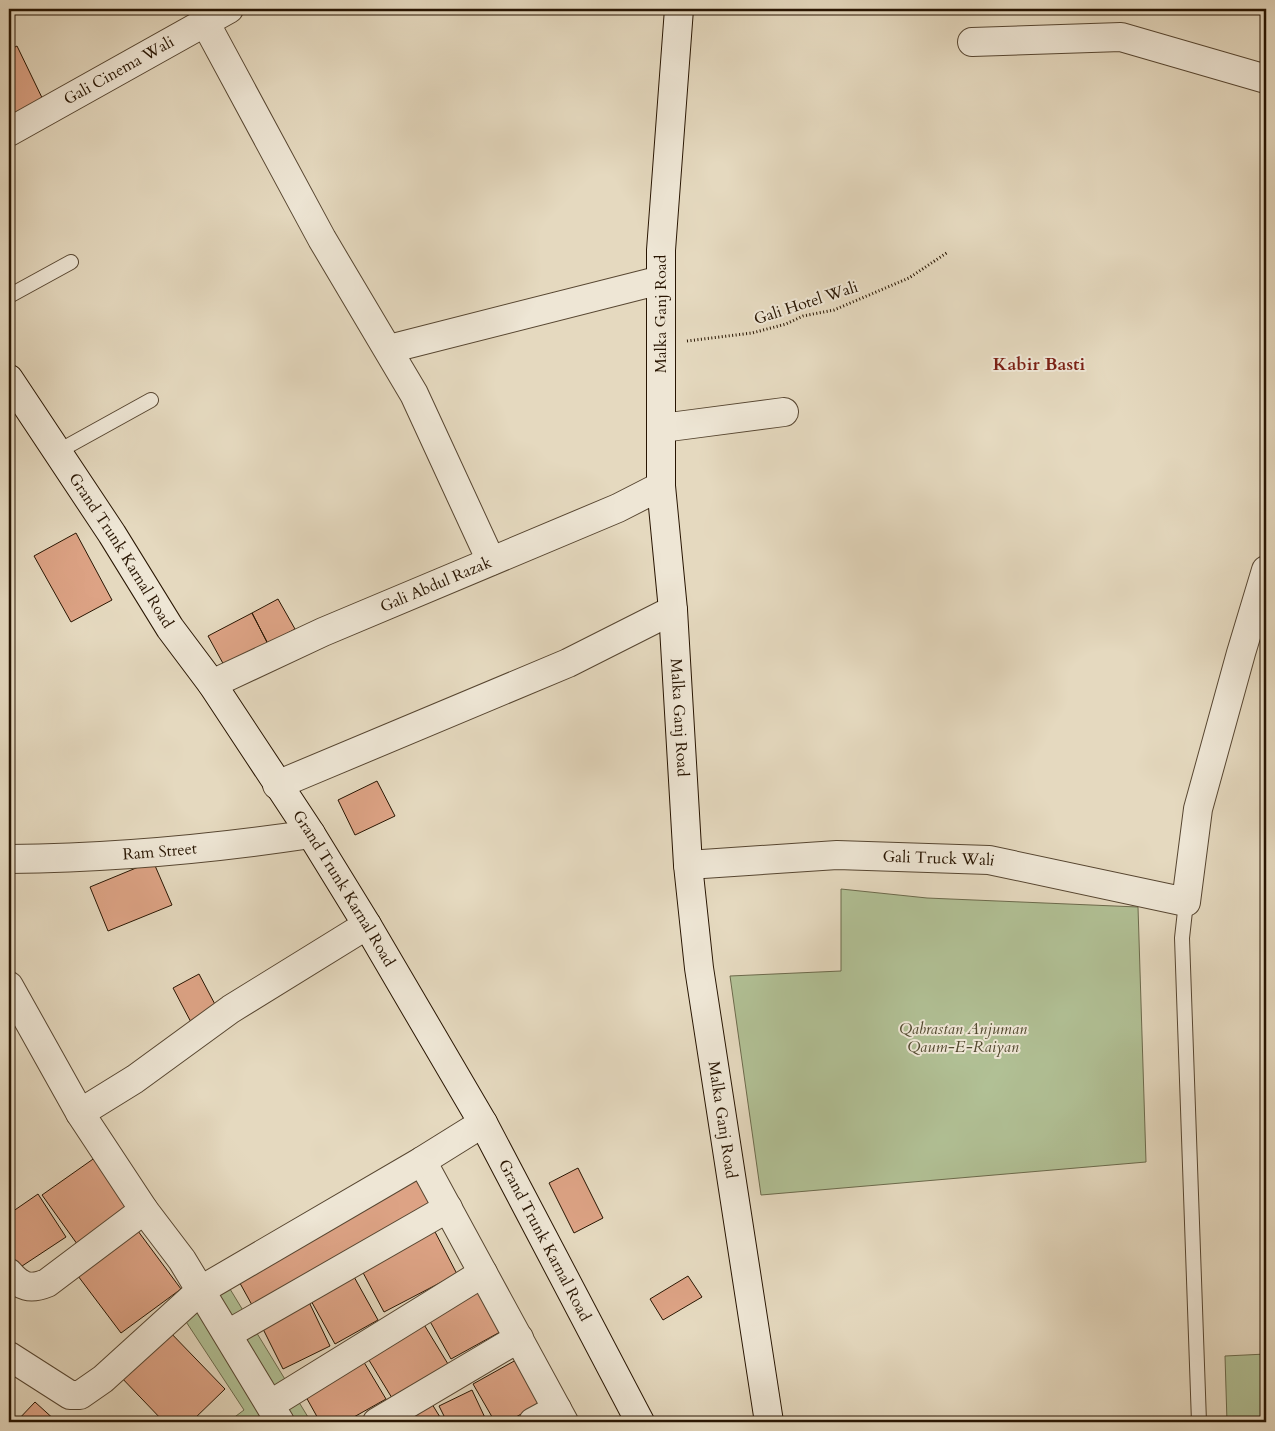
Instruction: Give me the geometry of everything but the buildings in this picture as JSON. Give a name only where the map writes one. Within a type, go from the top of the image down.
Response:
[{"type":"street","name":"Gali Cinema Wali","points":[[9,132],[229,9]]},
{"type":"street","name":"Malka Ganj Road","points":[[679,9],[661,250],[661,486],[673,610],[688,865],[699,968],[769,1422]]},
{"type":"street","points":[[206,22],[322,239],[389,349],[439,443],[491,561]]},
{"type":"street","points":[[972,42],[1121,37],[1266,79]]},
{"type":"street","points":[[389,349],[661,280]]},
{"type":"street","name":"Grand Trunk Karnal Road","points":[[9,379],[112,534],[170,628],[212,684],[311,834],[367,925],[483,1122],[640,1422]]},
{"type":"street","points":[[662,428],[784,412]]},
{"type":"street","name":"Gali Abdul Razak","points":[[212,684],[323,632],[618,508],[661,486]]},
{"type":"street","points":[[1186,902],[1198,809],[1266,570]]},
{"type":"street","points":[[277,785],[568,663],[673,610]]},
{"type":"street","name":"Ram Street","points":[[9,858],[74,858],[242,844],[311,834]]},
{"type":"street","name":"Gali Truck Wali","points":[[688,865],[837,855],[989,860],[1186,902]]},
{"type":"street","points":[[80,1113],[135,1079],[231,1009],[367,925]]},
{"type":"street","points":[[9,986],[80,1113],[144,1210],[182,1260],[276,1413],[483,1272]]},
{"type":"street","points":[[9,1356],[70,1395],[80,1395],[103,1379],[201,1290],[422,1161],[483,1122]]},
{"type":"street","points":[[422,1161],[561,1416],[533,1422]]},
{"type":"street","points":[[228,1334],[448,1208]]},
{"type":"street","points":[[9,1273],[25,1287],[35,1288],[47,1283],[144,1210]]},
{"type":"street","points":[[377,1422],[519,1338]]},
{"type":"lane","points":[[9,296],[71,262]]},
{"type":"lane","points":[[58,452],[151,400]]},
{"type":"lane","points":[[1186,902],[1182,938],[1199,1422]]},
{"type":"path","name":"Gali Hotel Wali","points":[[661,343],[752,333],[786,324],[803,316],[834,310],[908,278],[948,252]]},
{"type":"green space","name":"Qabrastan Anjuman Qaum-E-Raiyan","points":[[841,889],[927,898],[1138,907],[1146,1162],[761,1195],[730,976],[841,971]]},
{"type":"green space","points":[[230,1289],[311,1422],[228,1422],[244,1410],[179,1311]]},
{"type":"green space","points":[[1266,1354],[1266,1422],[1227,1422],[1225,1356]]},
{"type":"district","name":"Kabir Basti","points":[[1039,364]]}]
